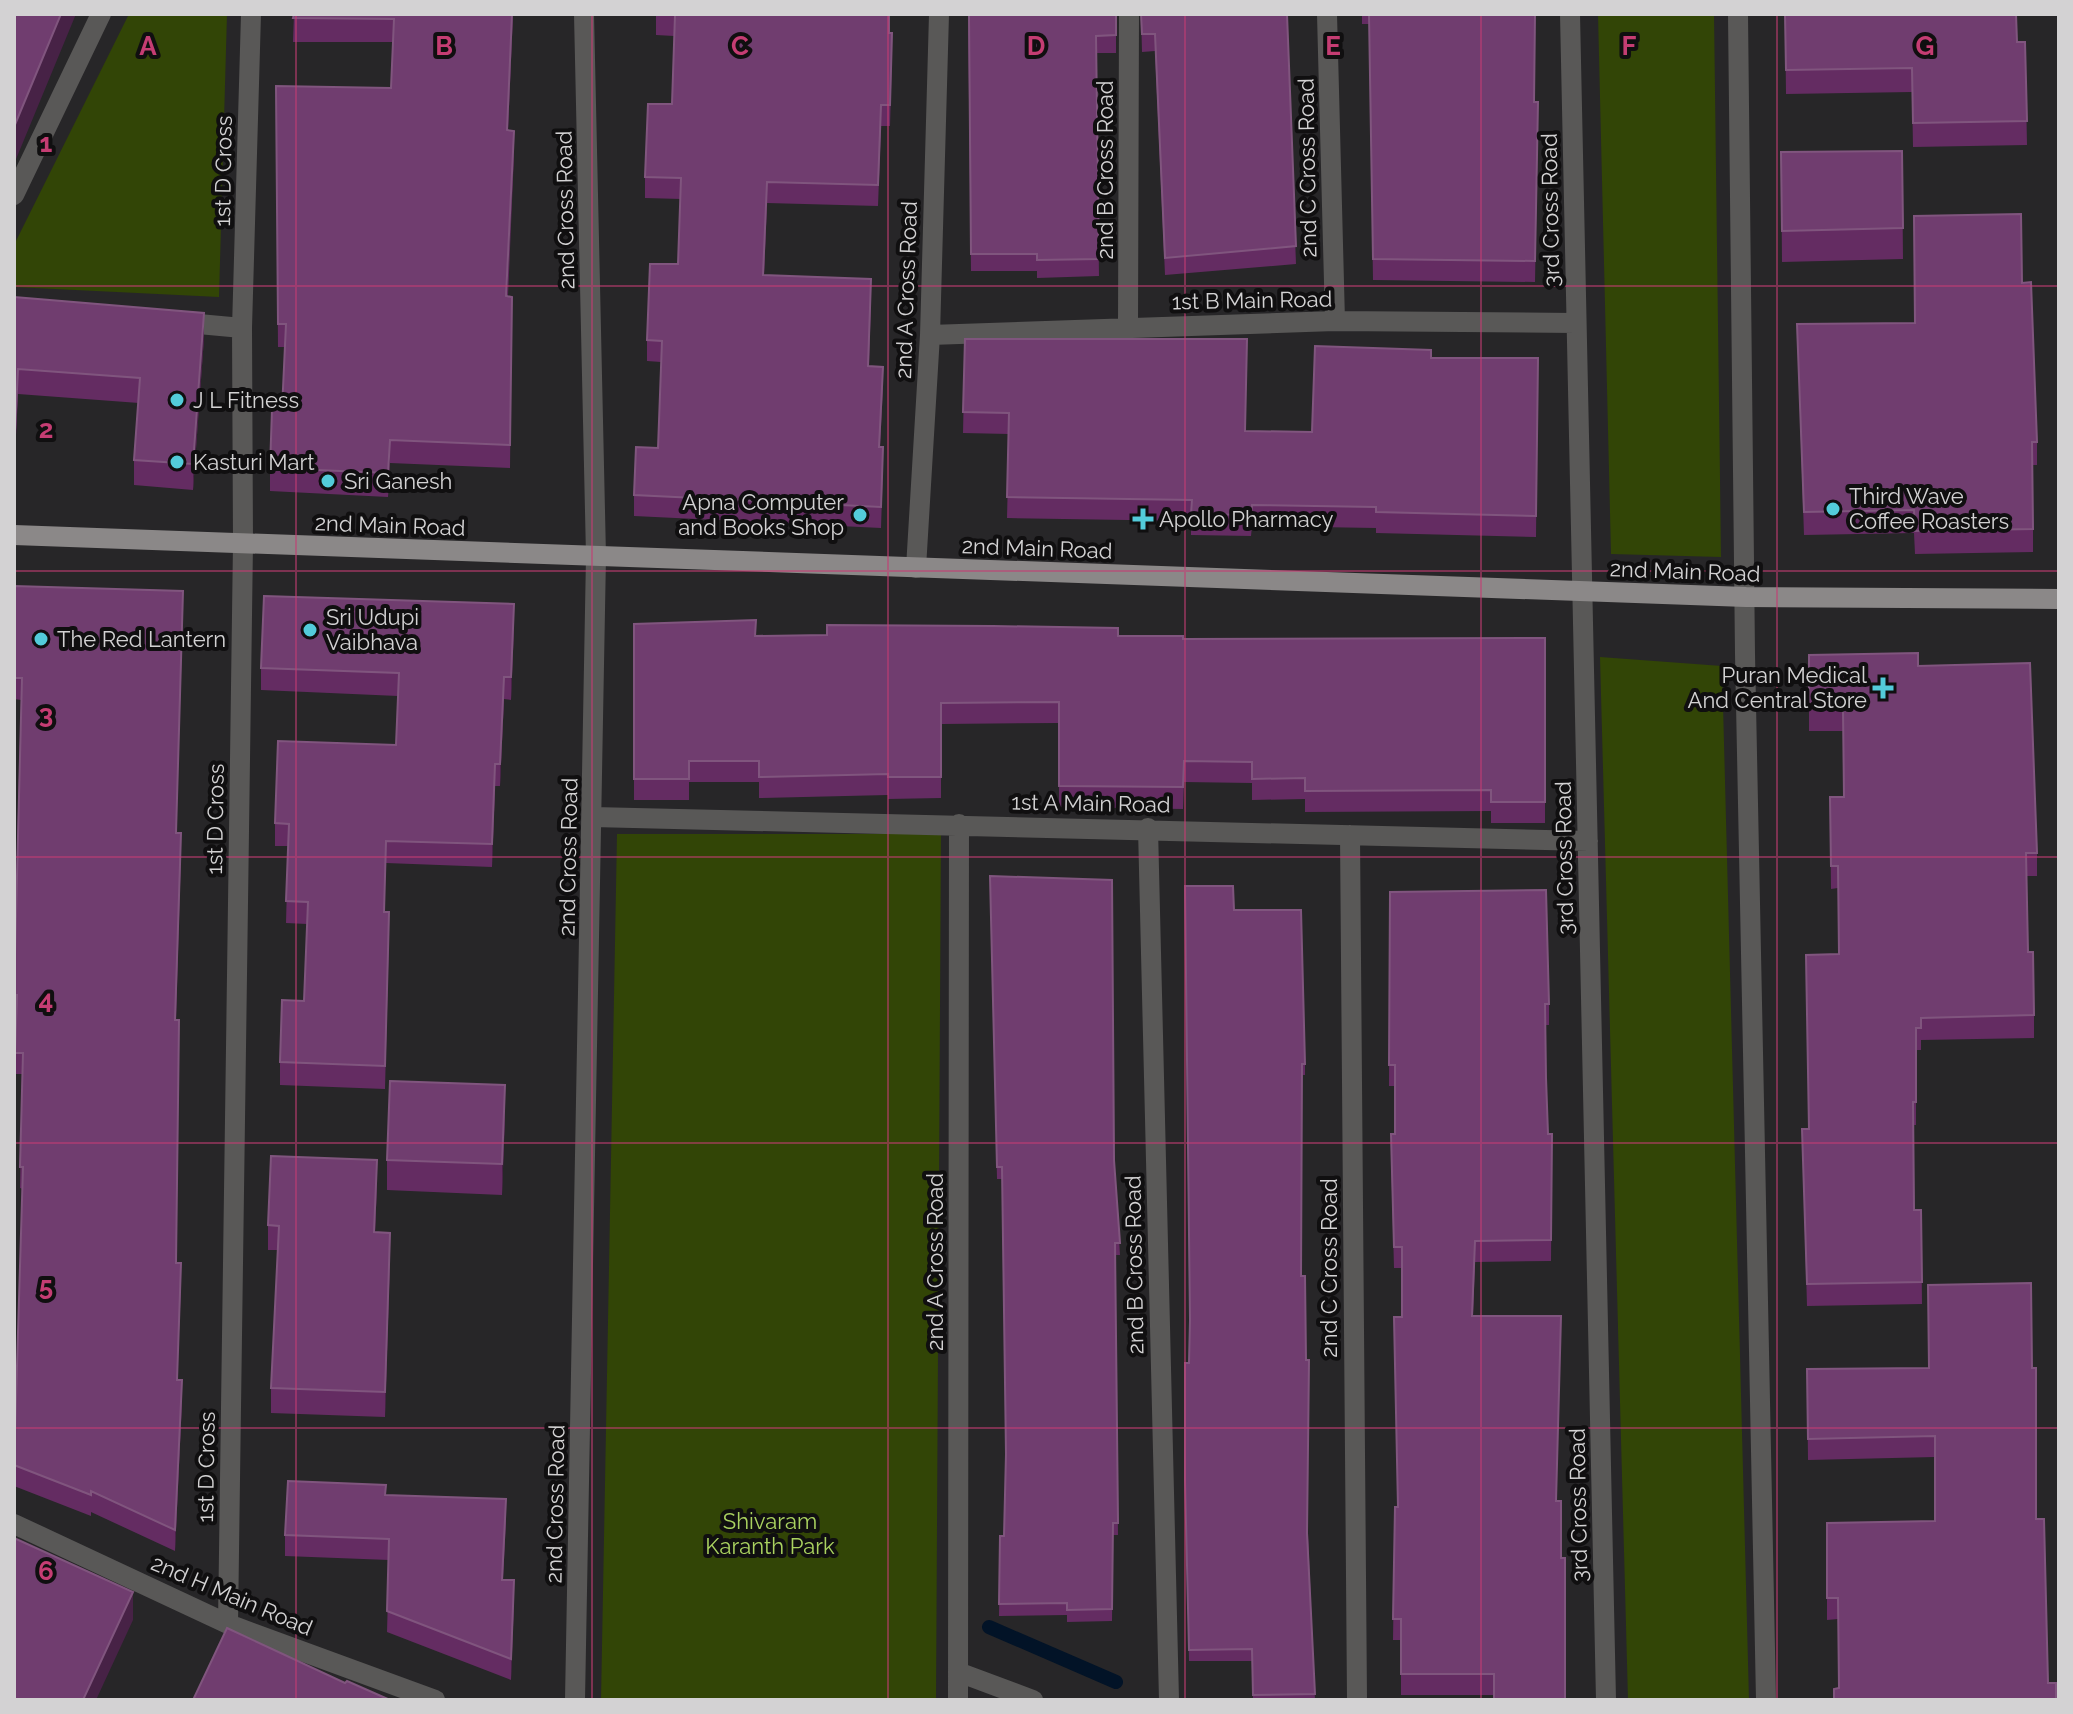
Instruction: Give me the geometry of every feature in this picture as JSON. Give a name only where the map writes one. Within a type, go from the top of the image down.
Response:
[{"type":"main road","name":"2nd Main Road","points":[[14,535],[1746,597],[2059,599]]},
{"type":"street","points":[[14,195],[101,14]]},
{"type":"street","name":"1st D Cross","points":[[228,1624],[243,543],[242,328],[251,14]]},
{"type":"street","name":"2nd Cross Road","points":[[575,1700],[596,556],[584,14]]},
{"type":"street","name":"2nd A Cross Road","points":[[916,568],[930,335],[939,14]]},
{"type":"street","name":"2nd B Cross Road","points":[[1128,327],[1129,14]]},
{"type":"street","name":"2nd C Cross Road","points":[[1327,14],[1335,321]]},
{"type":"street","name":"3rd Cross Road","points":[[1570,14],[1606,1700]]},
{"type":"street","points":[[1738,14],[1766,1700]]},
{"type":"street","points":[[151,320],[242,328]]},
{"type":"street","name":"1st B Main Road","points":[[930,335],[1335,321],[1576,323]]},
{"type":"street","name":"1st A Main Road","points":[[593,817],[1588,841]]},
{"type":"street","name":"2nd A Cross Road","points":[[958,1700],[959,824]]},
{"type":"street","name":"2nd B Cross Road","points":[[1148,828],[1169,1700]]},
{"type":"street","name":"2nd C Cross Road","points":[[1350,835],[1357,1700]]},
{"type":"street","name":"2nd H Main Road","points":[[14,1524],[228,1624],[435,1700]]},
{"type":"street","points":[[958,1672],[1033,1700]]},
{"type":"green space","points":[[129,14],[227,14],[219,297],[14,287],[14,245]]},
{"type":"green space","points":[[1598,14],[1714,14],[1721,557],[1611,554]]},
{"type":"green space","points":[[1600,657],[1722,666],[1749,1700],[1628,1700]]},
{"type":"green space","name":"Shivaram Karanth Park","points":[[617,834],[941,834],[936,1700],[601,1700]]},
{"type":"building","points":[[14,14],[61,14],[14,127]]},
{"type":"building","points":[[294,14],[512,14],[507,130],[514,131],[506,296],[512,297],[510,445],[390,440],[388,473],[270,468],[272,410],[282,410],[286,324],[278,324],[276,86],[391,88],[394,19],[293,18]]},
{"type":"building","points":[[656,14],[889,14],[889,33],[892,33],[890,105],[881,105],[878,185],[767,182],[763,275],[871,279],[868,366],[883,367],[879,447],[883,447],[881,507],[634,495],[636,447],[658,448],[662,341],[647,340],[650,264],[678,264],[681,178],[645,177],[648,104],[672,104],[675,15]]},
{"type":"building","points":[[969,14],[1116,14],[1116,35],[1096,36],[1099,259],[1037,260],[1037,254],[971,254]]},
{"type":"building","points":[[1141,14],[1287,14],[1296,246],[1165,258],[1155,34],[1142,34]]},
{"type":"building","points":[[1369,14],[1535,14],[1534,102],[1538,102],[1535,261],[1373,259]]},
{"type":"building","points":[[1785,14],[2016,14],[2017,42],[2025,42],[2027,121],[1913,123],[1912,68],[1786,70]]},
{"type":"building","points":[[1902,151],[1903,228],[1782,231],[1781,152]]},
{"type":"building","points":[[2021,214],[2022,283],[2031,282],[2037,442],[2032,442],[2033,529],[1915,531],[1914,510],[1804,512],[1797,324],[1915,323],[1914,216]]},
{"type":"building","points":[[14,297],[204,313],[193,464],[134,460],[140,378],[18,369],[14,451]]},
{"type":"building","points":[[965,339],[1247,339],[1245,431],[1312,432],[1315,346],[1431,350],[1431,358],[1538,358],[1536,516],[1376,512],[1376,507],[1252,505],[1251,515],[1191,514],[1192,500],[1007,497],[1009,413],[963,412]]},
{"type":"building","points":[[14,586],[183,591],[176,833],[181,833],[175,1020],[179,1020],[176,1263],[181,1263],[177,1380],[182,1380],[175,1530],[91,1491],[91,1495],[14,1465],[23,1167],[20,1167],[23,1053],[15,1053],[22,678],[14,678]]},
{"type":"building","points":[[264,596],[514,604],[511,677],[504,677],[500,764],[495,764],[492,844],[386,841],[384,912],[389,912],[385,1066],[280,1062],[282,1000],[304,1001],[308,902],[286,901],[289,824],[275,823],[278,741],[396,745],[399,673],[261,668]]},
{"type":"building","points":[[756,620],[755,636],[827,635],[827,625],[1118,628],[1118,636],[1183,636],[1183,639],[1545,638],[1545,802],[1491,802],[1491,790],[1305,791],[1305,778],[1252,779],[1252,762],[1184,761],[1183,787],[1059,786],[1059,702],[941,703],[941,777],[888,777],[888,774],[759,777],[759,761],[689,761],[689,779],[634,779],[634,624]]},
{"type":"building","points":[[1918,653],[1918,666],[2030,663],[2037,853],[2026,853],[2028,952],[2033,952],[2034,1015],[1921,1018],[1921,1028],[1916,1028],[1914,1210],[1921,1210],[1922,1282],[1807,1284],[1802,1129],[1809,1129],[1806,955],[1839,954],[1838,866],[1831,866],[1830,797],[1844,797],[1843,709],[1809,709],[1809,655]]},
{"type":"building","points":[[990,876],[1112,880],[1114,1160],[1120,1243],[1115,1243],[1118,1523],[1113,1523],[1112,1609],[1067,1610],[1067,1603],[999,1604],[1006,1454],[1002,1167],[997,1167]]},
{"type":"building","points":[[1185,886],[1233,886],[1234,910],[1301,910],[1305,1064],[1302,1064],[1301,1276],[1305,1276],[1306,1360],[1309,1360],[1307,1533],[1315,1694],[1253,1695],[1252,1649],[1189,1650],[1185,1480],[1185,1363],[1189,1363],[1190,1320]]},
{"type":"building","points":[[1546,890],[1549,1004],[1545,1004],[1546,1078],[1548,1134],[1552,1134],[1551,1240],[1475,1241],[1472,1316],[1561,1316],[1556,1501],[1561,1501],[1561,1558],[1565,1558],[1565,1700],[1494,1700],[1494,1674],[1401,1674],[1401,1619],[1393,1619],[1395,1507],[1398,1507],[1394,1317],[1402,1317],[1402,1247],[1394,1247],[1391,1134],[1395,1134],[1395,1065],[1389,1065],[1390,892]]},
{"type":"building","points":[[390,1081],[505,1085],[502,1164],[387,1160]]},
{"type":"building","points":[[271,1156],[377,1160],[374,1232],[390,1233],[385,1392],[271,1388],[279,1226],[268,1225]]},
{"type":"building","points":[[2031,1283],[2032,1368],[2036,1368],[2036,1519],[2044,1519],[2048,1683],[2056,1683],[2056,1700],[1834,1700],[1834,1689],[1839,1688],[1838,1598],[1827,1598],[1827,1523],[1935,1521],[1935,1436],[1808,1439],[1807,1369],[1929,1368],[1928,1285]]},
{"type":"building","points":[[288,1481],[386,1485],[385,1495],[506,1499],[502,1580],[514,1580],[511,1659],[387,1611],[389,1539],[285,1535]]},
{"type":"building","points":[[14,1538],[133,1592],[83,1700],[14,1700]]},
{"type":"building","points":[[227,1628],[345,1683],[347,1681],[390,1700],[193,1700]]},
{"type":"waterway","points":[[989,1627],[1116,1682]]},
{"type":"place","name":"J L Fitness","points":[[177,400]]},
{"type":"place","name":"Kasturi Mart","points":[[177,462]]},
{"type":"place","name":"Sri Ganesh","points":[[328,481]]},
{"type":"place","name":"Third Wave Coffee Roasters","points":[[1833,509]]},
{"type":"place","name":"Apna Computer and Books Shop","points":[[860,515]]},
{"type":"place","name":"Apollo Pharmacy","points":[[1143,519]]},
{"type":"place","name":"Sri Udupi Vaibhava","points":[[310,630]]},
{"type":"place","name":"The Red Lantern","points":[[41,639]]},
{"type":"place","name":"Puran Medical And Central Store","points":[[1883,688]]}]
